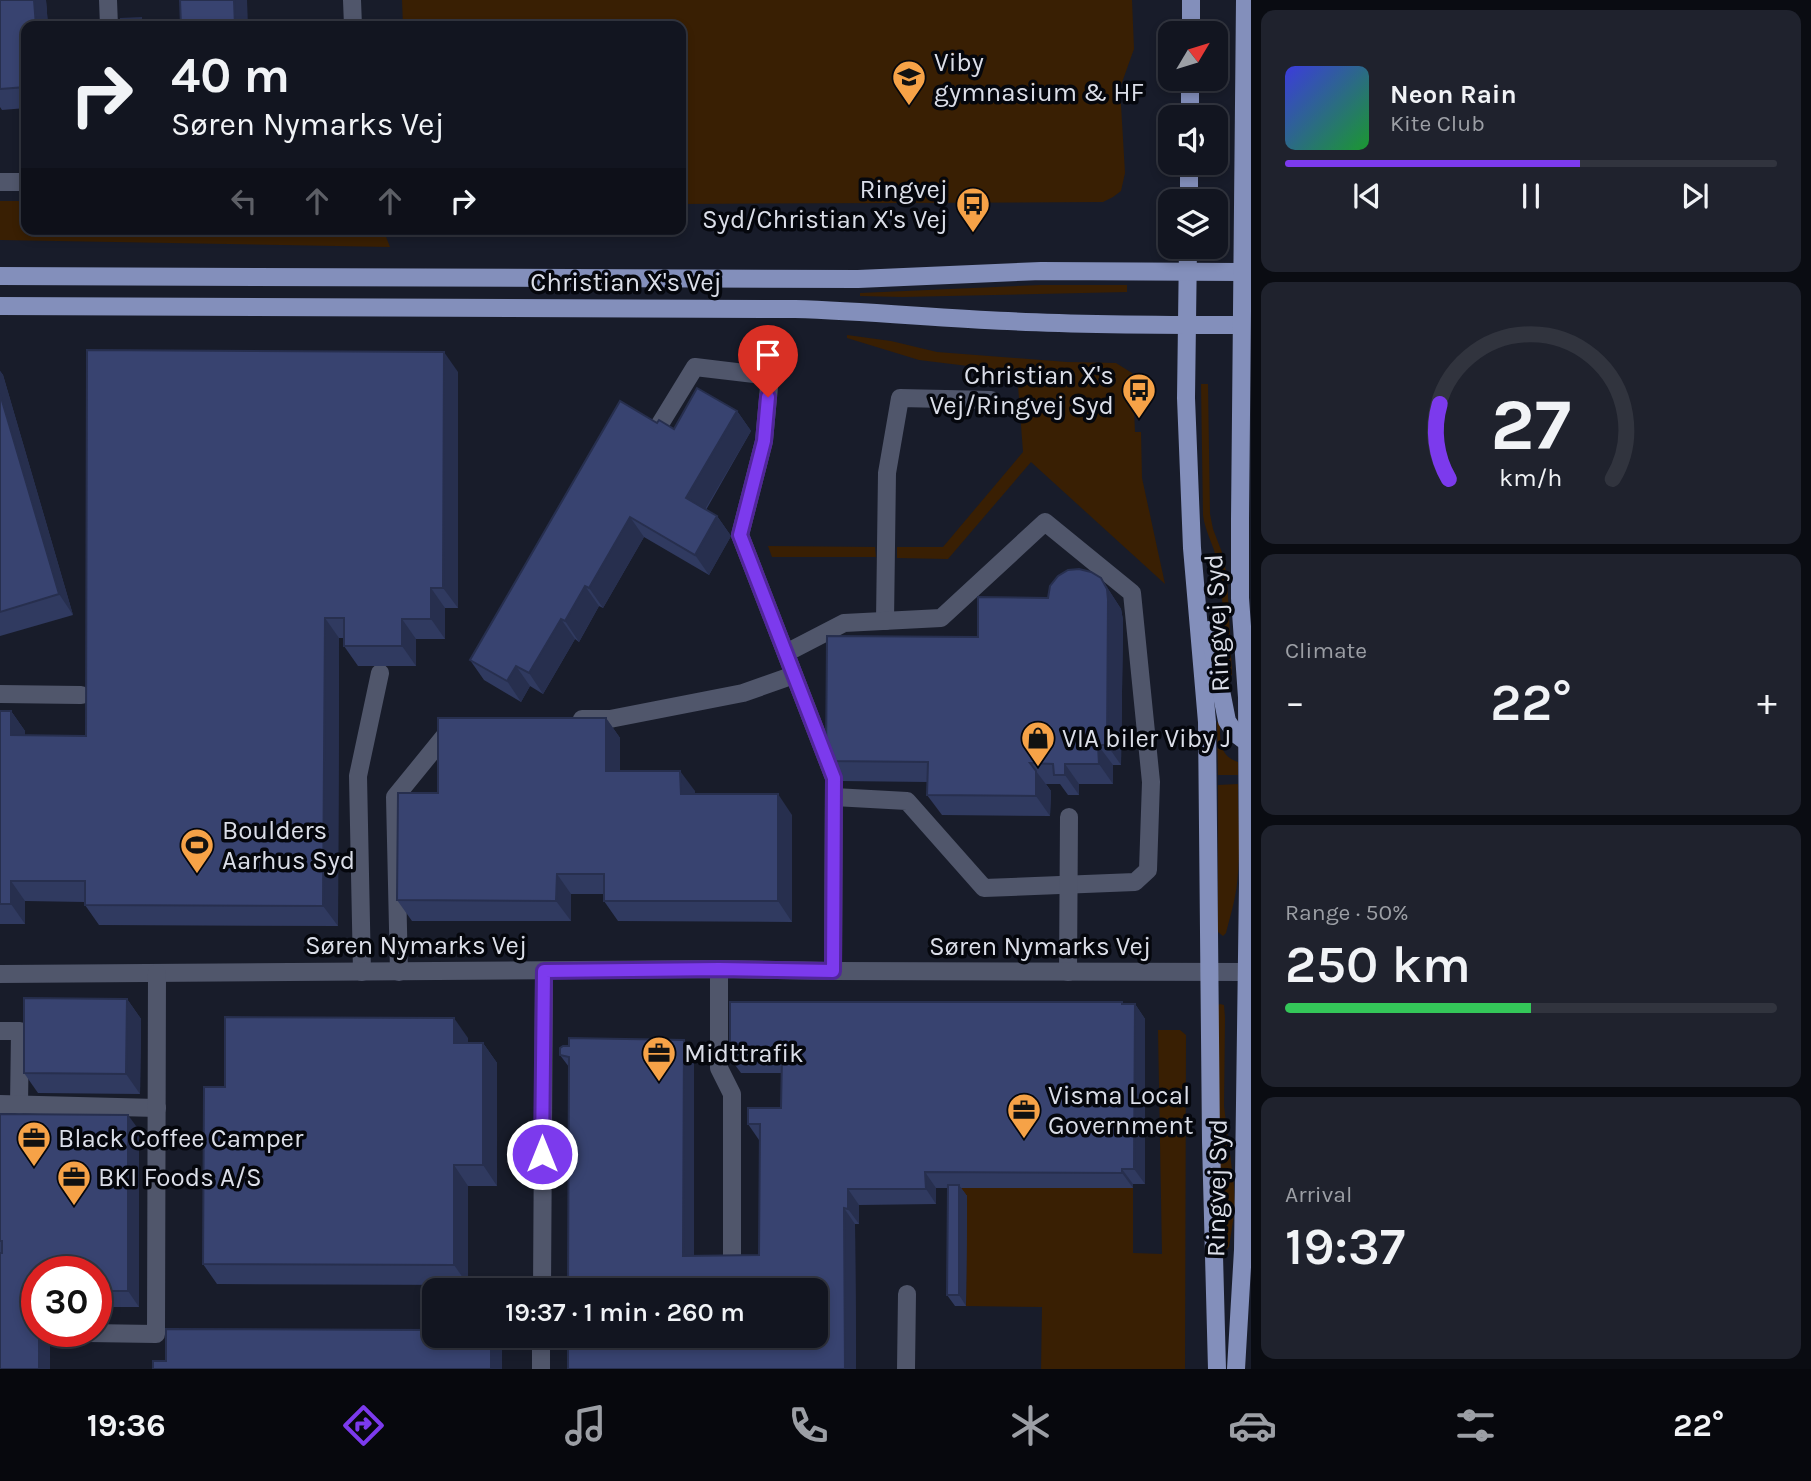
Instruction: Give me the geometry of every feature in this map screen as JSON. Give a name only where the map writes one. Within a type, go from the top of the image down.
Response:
[{"type":"main road","points":[[1191,0],[1191,21]]},
{"type":"main road","name":"Ringvej Syd","points":[[1236,1369],[1243,1250],[1250,743],[1240,598],[1240,398],[1247,272],[1245,0]]},
{"type":"main road","name":"Ringvej Syd","points":[[1188,259],[1186,398],[1192,548],[1207,722],[1211,1155],[1217,1369]]},
{"type":"main road","name":"Christian X's Vej","points":[[0,276],[858,279],[1041,271],[1247,272]]},
{"type":"main road","name":"Christian X's Vej","points":[[0,306],[795,309],[1010,322],[1246,325]]},
{"type":"main road","points":[[1192,548],[1227,721],[1236,734],[1250,743]]},
{"type":"street","points":[[108,0],[109,21]]},
{"type":"street","points":[[352,0],[353,21]]},
{"type":"street","points":[[0,182],[21,182]]},
{"type":"street","points":[[657,429],[695,367],[770,376],[764,441],[740,535],[834,778],[833,971]]},
{"type":"street","points":[[885,621],[887,473],[900,398],[991,400]]},
{"type":"street","points":[[786,653],[844,623],[941,618],[1045,522],[1132,593],[1151,782],[1149,870],[1135,882],[984,888],[907,802],[834,797]]},
{"type":"street","points":[[362,972],[358,776],[380,673]]},
{"type":"street","points":[[569,719],[610,719],[743,693],[794,676]]},
{"type":"street","points":[[0,694],[81,695]]},
{"type":"street","points":[[400,972],[395,797],[458,720],[471,720]]},
{"type":"street","points":[[1068,972],[1069,817]]},
{"type":"street","points":[[719,969],[719,1068],[732,1094],[732,1260]]},
{"type":"street","name":"Søren Nymarks Vej","points":[[0,974],[719,969],[1248,972]]},
{"type":"street","points":[[542,1278],[544,971]]},
{"type":"street","points":[[112,1334],[156,1334],[158,973]]},
{"type":"street","points":[[0,1031],[20,1031],[19,1105]]},
{"type":"street","points":[[0,1104],[157,1108]]},
{"type":"street","points":[[906,1369],[907,1294]]},
{"type":"street","points":[[541,1348],[541,1369]]},
{"type":"shaded area","name":"Viby gymnasium & HF","points":[[402,0],[1132,0],[1134,49],[1120,88],[1125,173],[1121,191],[1103,202],[686,204],[686,21],[403,21]]},
{"type":"shaded area","points":[[0,201],[21,201],[21,235],[385,235],[390,247],[0,240]]},
{"type":"shaded area","points":[[1040,285],[1127,285],[1127,292],[860,296],[860,293]]},
{"type":"shaded area","points":[[847,335],[891,341],[937,352],[1116,363],[1132,373],[1141,389],[1141,408],[1134,409],[1135,432],[1141,432],[1142,478],[1165,584],[1031,462],[948,559],[897,558],[897,547],[943,547],[1023,452],[1017,372],[919,360],[847,338]]},
{"type":"shaded area","points":[[1201,384],[1208,384],[1210,514],[1227,577],[1232,675],[1227,675],[1217,561],[1203,515]]},
{"type":"shaded area","points":[[768,546],[875,547],[876,557],[772,557]]},
{"type":"shaded area","points":[[1217,722],[1220,723],[1224,752],[1238,762],[1238,775],[1218,775]]},
{"type":"shaded area","points":[[1238,784],[1237,884],[1226,933],[1223,936],[1218,932],[1218,785]]},
{"type":"shaded area","points":[[1220,1004],[1224,1005],[1225,1018],[1224,1106],[1235,1208],[1229,1247],[1226,1250],[1222,1247],[1217,1096]]},
{"type":"shaded area","points":[[1158,1030],[1180,1030],[1186,1035],[1185,1369],[1041,1369],[1042,1307],[966,1306],[967,1196],[960,1188],[1133,1188],[1133,1253],[1162,1254]]},
{"type":"building","points":[[0,0],[34,0],[36,21],[21,21],[21,87],[0,89]]},
{"type":"building","points":[[180,0],[234,0],[235,21],[181,21]]},
{"type":"building","points":[[141,18],[141,21],[121,21]]},
{"type":"building","points":[[87,350],[444,352],[443,588],[431,588],[431,619],[402,619],[402,646],[344,646],[344,618],[325,618],[323,906],[85,905],[85,881],[11,881],[11,904],[0,904],[0,711],[11,711],[11,735],[86,736]]},
{"type":"building","points":[[697,388],[737,411],[686,498],[717,516],[695,555],[630,517],[589,588],[585,586],[565,621],[561,619],[529,673],[516,666],[507,681],[470,660],[620,401],[657,423],[659,420],[674,429]]},
{"type":"building","points":[[0,394],[59,594],[0,612]]},
{"type":"building","points":[[1079,569],[1101,578],[1107,589],[1107,745],[1098,745],[1099,764],[1065,764],[1065,775],[1054,775],[1053,764],[1030,763],[1036,771],[1036,796],[927,795],[928,762],[826,761],[827,636],[978,637],[978,597],[1048,598],[1050,586],[1058,576],[1068,570]]},
{"type":"building","points":[[438,718],[606,718],[606,771],[680,771],[681,794],[778,794],[778,901],[604,901],[604,874],[557,874],[556,901],[397,900],[398,793],[438,793]]},
{"type":"building","points":[[24,998],[127,999],[126,1074],[24,1073]]},
{"type":"building","points":[[730,1002],[1135,1004],[1134,1169],[1122,1169],[1122,1173],[925,1172],[926,1189],[848,1189],[848,1209],[844,1208],[845,1369],[568,1369],[568,1348],[828,1348],[828,1278],[568,1278],[569,1057],[560,1055],[560,1048],[569,1046],[569,1038],[684,1040],[683,1256],[759,1255],[760,1124],[748,1124],[748,1108],[781,1108],[782,1057],[730,1058]]},
{"type":"building","points":[[225,1017],[454,1018],[454,1043],[483,1043],[483,1165],[454,1165],[454,1265],[203,1264],[204,1087],[225,1087]]},
{"type":"building","points":[[0,1114],[128,1115],[128,1291],[112,1291],[112,1256],[21,1256],[21,1347],[39,1347],[39,1369],[0,1369]]},
{"type":"building","points":[[948,1185],[959,1185],[959,1295],[947,1295]]},
{"type":"building","points":[[166,1329],[422,1330],[422,1348],[491,1348],[491,1369],[153,1369],[153,1361],[166,1361]]},
{"type":"place","name":"Viby gymnasium & HF","points":[[909,107]]},
{"type":"place","name":"Ringvej Syd/Christian X's Vej","points":[[973,234]]},
{"type":"place","name":"Christian X's Vej/Ringvej Syd","points":[[1139,420]]},
{"type":"place","name":"VIA biler Viby J","points":[[1038,768]]},
{"type":"place","name":"Boulders Aarhus Syd","points":[[197,875]]},
{"type":"place","name":"Midttrafik","points":[[659,1083]]},
{"type":"place","name":"Visma Local Government","points":[[1024,1140]]},
{"type":"place","name":"Black Coffee Camper","points":[[34,1168]]},
{"type":"place","name":"BKI Foods A/S","points":[[74,1207]]},
{"type":"route","points":[[542,1154],[544,971],[833,971],[834,778],[740,535],[764,441],[768,397]]}]
